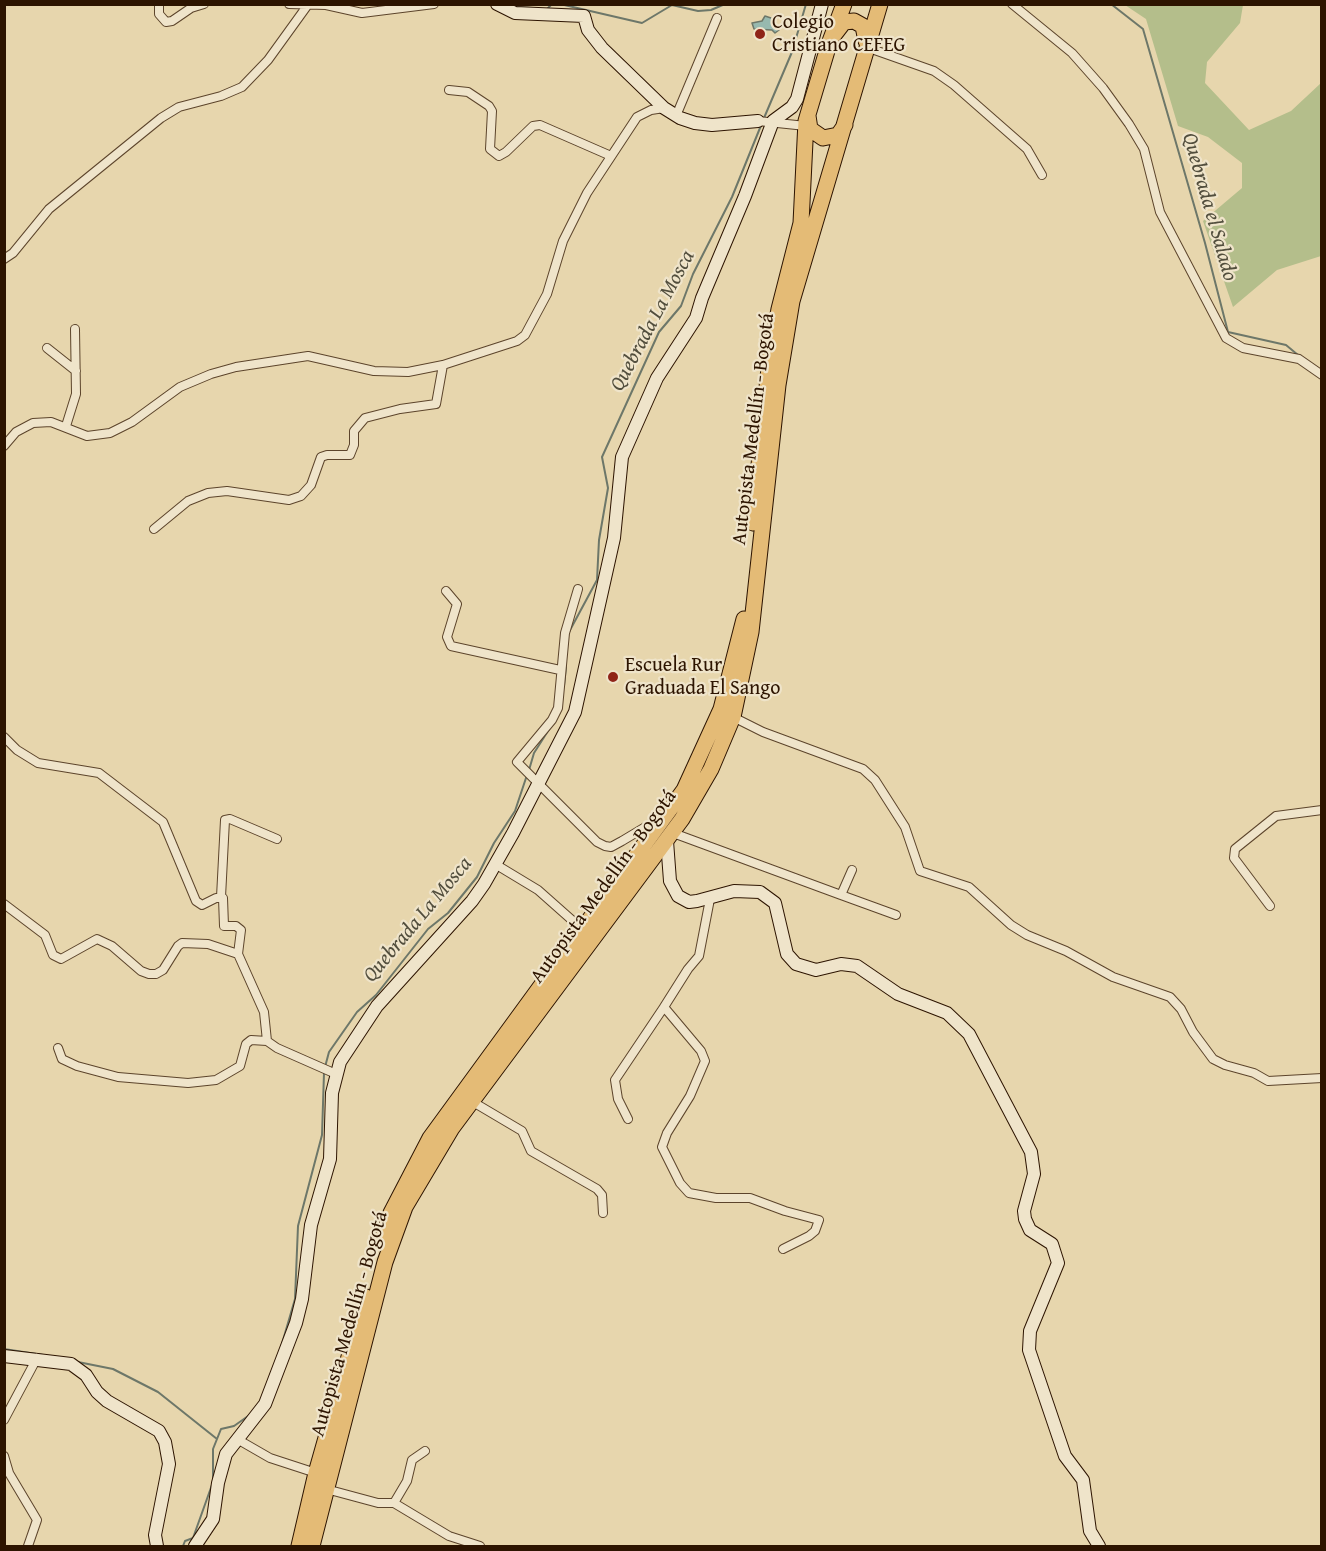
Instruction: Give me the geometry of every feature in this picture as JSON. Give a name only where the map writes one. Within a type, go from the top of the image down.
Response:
[{"type":"highway","name":"Autopista Medellín - Bogotá","points":[[299,1546],[316,1473],[380,1248],[391,1213],[410,1174],[430,1138],[464,1088],[672,810],[701,755],[721,709],[743,622],[770,358],[779,309],[801,224],[807,120],[829,44],[844,4]]},
{"type":"highway","name":"Autopista Medellín - Bogotá","points":[[312,1546],[385,1262],[398,1223],[428,1166],[473,1102],[670,837],[711,769],[733,717],[752,632],[778,385],[792,301],[880,4]]},
{"type":"highway","points":[[829,44],[839,26],[854,21],[863,26],[866,32],[866,47]]},
{"type":"highway","points":[[807,120],[810,129],[823,138],[838,135],[845,124]]},
{"type":"street","points":[[159,4],[159,14],[166,22],[191,8],[204,4]]},
{"type":"street","points":[[289,4],[326,5],[362,13],[434,4]]},
{"type":"street","points":[[497,4],[515,13],[584,12],[597,44],[664,108],[676,116],[704,124],[807,120]]},
{"type":"street","points":[[195,1546],[213,1519],[222,1464],[237,1438],[265,1404],[303,1299],[310,1225],[330,1159],[332,1073],[346,1048],[377,1006],[472,901],[495,864],[535,777],[578,704],[587,651],[612,547],[622,457],[657,378],[696,318],[702,298],[745,196],[766,121],[792,106],[797,99],[822,4]]},
{"type":"street","points":[[1012,4],[1072,53],[1103,88],[1129,124],[1144,149],[1161,212],[1226,338],[1244,348],[1299,359],[1322,375]]},
{"type":"street","points":[[4,259],[13,253],[49,209],[161,118],[178,107],[221,96],[242,87],[268,60],[307,6]]},
{"type":"street","points":[[676,116],[717,18]]},
{"type":"street","points":[[866,47],[934,71],[954,85],[1027,148],[1042,176]]},
{"type":"street","points":[[449,90],[468,92],[489,106],[492,111],[490,149],[499,156],[507,152],[533,126],[540,125],[611,156]]},
{"type":"street","points":[[4,446],[16,432],[33,423],[51,422],[87,436],[110,433],[132,422],[180,387],[210,374],[275,360],[308,356],[374,371],[408,372],[443,365],[510,344],[525,335],[553,280],[563,241],[576,212],[611,156],[637,117],[651,110],[664,108]]},
{"type":"street","points":[[66,426],[76,394],[75,329]]},
{"type":"street","points":[[47,348],[76,371]]},
{"type":"street","points":[[154,529],[188,501],[208,493],[227,491],[290,500],[301,496],[311,485],[321,457],[350,455],[354,445],[354,431],[365,418],[400,409],[436,404],[443,365]]},
{"type":"street","points":[[578,590],[565,633],[558,708],[552,720],[517,762],[535,777],[597,842],[605,846],[611,847],[622,842],[672,810]]},
{"type":"street","points":[[446,591],[457,604],[447,637],[451,646],[560,670]]},
{"type":"street","points":[[733,717],[863,769],[875,780],[905,827],[920,872],[969,887],[1011,925],[1027,935],[1066,951],[1113,977],[1170,997],[1181,1009],[1193,1032],[1213,1059],[1225,1065],[1254,1073],[1269,1081],[1322,1078]]},
{"type":"street","points":[[4,737],[17,750],[39,763],[92,770],[104,776],[165,825],[196,901],[202,905],[221,897]]},
{"type":"street","points":[[1270,906],[1234,858],[1235,849],[1276,816],[1322,810]]},
{"type":"street","points":[[267,1041],[264,1012],[238,954],[241,930],[236,926],[224,926],[224,900],[221,897],[225,820],[230,819],[277,839]]},
{"type":"street","points":[[896,915],[670,837],[668,871],[675,892],[689,902],[746,890],[771,898],[778,909],[787,954],[796,964],[816,970],[841,964],[857,966],[898,994],[947,1013],[969,1034],[982,1055],[1031,1152],[1034,1174],[1024,1211],[1027,1226],[1052,1244],[1056,1252],[1057,1271],[1030,1331],[1029,1350],[1065,1456],[1083,1480],[1090,1531],[1099,1546]]},
{"type":"street","points":[[495,864],[538,890],[582,929]]},
{"type":"street","points":[[841,895],[852,870]]},
{"type":"street","points":[[628,1119],[618,1099],[615,1080],[688,969],[699,956],[710,899]]},
{"type":"street","points":[[4,904],[45,935],[53,955],[61,959],[97,939],[112,946],[141,971],[149,974],[156,974],[163,970],[178,946],[182,944],[208,944],[238,954]]},
{"type":"street","points":[[664,1007],[701,1051],[705,1061],[690,1096],[663,1142],[664,1151],[680,1183],[689,1193],[716,1198],[750,1198],[819,1220],[815,1231],[809,1236],[783,1249]]},
{"type":"street","points":[[58,1048],[62,1059],[77,1066],[118,1077],[188,1083],[216,1080],[240,1066],[246,1044],[251,1040],[267,1041],[276,1048],[332,1073]]},
{"type":"street","points":[[473,1102],[499,1120],[522,1131],[531,1151],[597,1189],[602,1195],[603,1213]]},
{"type":"street","points":[[4,1356],[62,1361],[79,1368],[107,1401],[148,1423],[163,1436],[169,1464],[155,1535],[157,1546]]},
{"type":"street","points":[[4,1420],[36,1358]]},
{"type":"street","points":[[237,1438],[270,1458],[316,1473]]},
{"type":"street","points":[[394,1503],[407,1481],[412,1460],[425,1450]]},
{"type":"street","points":[[4,1456],[9,1473],[37,1520],[28,1546]]},
{"type":"street","points":[[326,1489],[378,1503],[394,1503],[449,1536],[480,1546]]},
{"type":"green space","points":[[1125,5],[1243,5],[1240,23],[1207,62],[1205,83],[1249,130],[1291,111],[1321,83],[1321,256],[1277,270],[1233,307],[1203,221],[1242,188],[1242,163],[1208,137],[1178,126],[1146,19]]},
{"type":"water","points":[[765,16],[774,19],[779,30],[775,33],[772,30],[754,29],[752,23],[762,21]]},
{"type":"waterway","points":[[547,9],[552,4]]},
{"type":"waterway","points":[[560,4],[642,23],[672,5],[698,11],[711,10],[725,4]]},
{"type":"waterway","name":"Quebrada La Mosca","points":[[764,118],[792,52],[806,4]]},
{"type":"waterway","name":"Quebrada el Salado","points":[[1111,4],[1143,29],[1205,243],[1228,332],[1286,345],[1298,355]]},
{"type":"waterway","points":[[515,7],[533,8]]},
{"type":"waterway","name":"Quebrada La Mosca","points":[[569,632],[597,580],[599,540],[608,488],[602,457],[659,332],[681,306],[693,274],[732,197],[762,123]]},
{"type":"waterway","name":"Quebrada La Mosca","points":[[564,686],[566,667]]},
{"type":"waterway","name":"Quebrada La Mosca","points":[[529,770],[534,753],[560,712]]},
{"type":"waterway","name":"Quebrada La Mosca","points":[[325,1067],[329,1052],[357,1012],[376,995],[428,929],[448,913],[477,877],[494,843],[515,811],[527,775]]},
{"type":"waterway","name":"Quebrada La Mosca","points":[[281,1347],[295,1299],[298,1226],[322,1135],[324,1073]]},
{"type":"waterway","points":[[4,1349],[43,1355]]},
{"type":"waterway","points":[[78,1362],[113,1369],[158,1392],[217,1439]]},
{"type":"waterway","name":"Quebrada La Mosca","points":[[183,1546],[185,1541],[193,1538],[213,1482],[213,1449],[221,1429],[234,1426],[251,1414]]},
{"type":"place","name":"Colegio Cristiano CEFEG","points":[[760,34]]},
{"type":"place","name":"Escuela Rur Graduada El Sango","points":[[613,677]]}]
